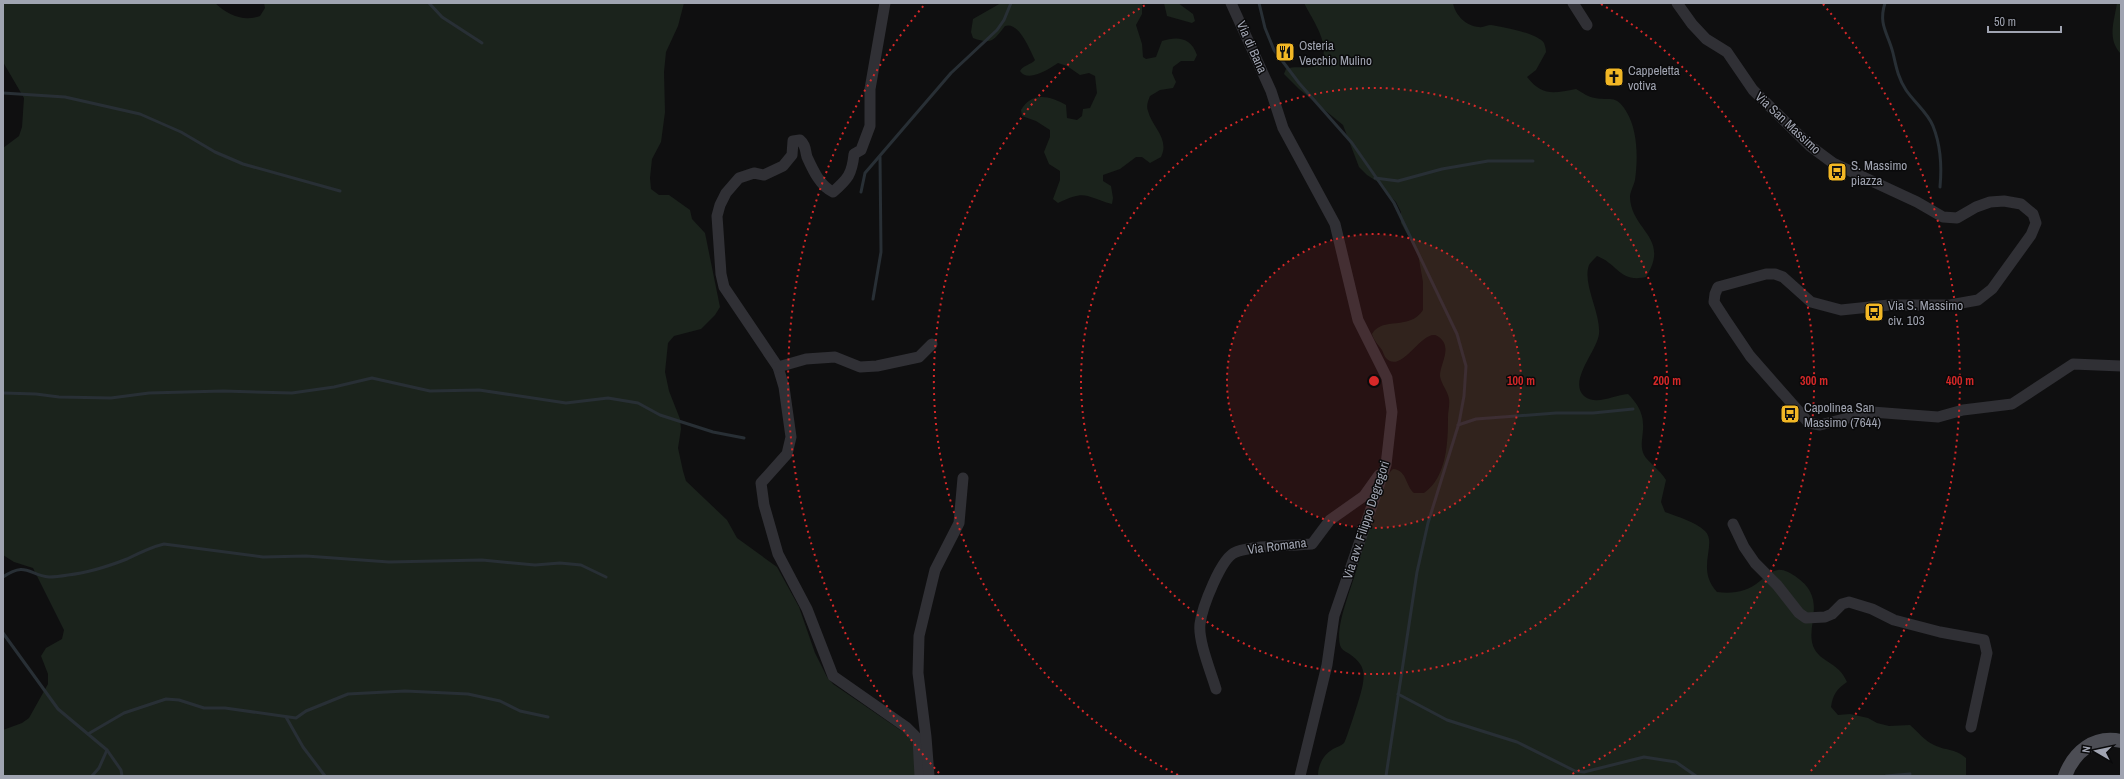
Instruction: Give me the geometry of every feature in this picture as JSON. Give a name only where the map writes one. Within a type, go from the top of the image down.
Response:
[{"type":"main road","points":[[2065,776],[2076,756],[2090,744],[2104,740],[2121,741]]},
{"type":"street","points":[[885,3],[870,89],[870,126],[861,150],[854,154],[852,172],[833,192],[825,188],[807,156],[804,143],[800,140],[793,141],[792,155],[784,166],[764,175],[754,173],[739,178],[726,193],[717,216],[721,274],[724,287],[728,296],[778,367],[784,387],[791,437],[787,454],[761,483],[764,505],[778,554],[808,609],[833,676],[906,727],[918,739],[920,776]]},
{"type":"street","name":"Via di Bana","points":[[1231,3],[1272,91]]},
{"type":"street","points":[[1573,3],[1587,25]]},
{"type":"street","name":"Via San Massimo","points":[[1677,3],[1692,24],[1706,39],[1727,52],[1753,90],[1810,146],[1832,164],[1917,202],[1943,217],[1957,218],[1976,207],[2004,201],[2021,204],[2033,214],[2036,223],[2031,234],[1992,289],[1978,300],[1950,305],[1889,305],[1841,310],[1811,302],[1783,277],[1775,274],[1766,274],[1718,287],[1714,302],[1750,356],[1809,423],[1820,425],[1872,412],[1938,417],[1963,410],[2012,404],[2073,364],[2121,366]]},
{"type":"street","name":"Via avv. Filippo Degregori","points":[[1272,91],[1283,128],[1335,224],[1358,320],[1387,378],[1392,412],[1386,465],[1334,616],[1327,665],[1300,776]]},
{"type":"street","points":[[778,367],[806,359],[835,357],[860,367],[877,366],[919,357],[932,344]]},
{"type":"street","name":"Via Romana","points":[[1216,689],[1200,624],[1215,578],[1227,557],[1235,552],[1248,549],[1312,544],[1330,520],[1364,496],[1386,465]]},
{"type":"street","points":[[929,776],[926,736],[918,673],[919,636],[935,570],[959,523],[964,478]]},
{"type":"street","points":[[1733,524],[1744,547],[1755,562],[1778,585],[1799,613],[1806,618],[1825,617],[1832,614],[1842,604],[1849,602],[1872,609],[1894,620],[1940,632],[1984,640],[1987,653],[1971,727]]},
{"type":"shaded area","points":[[3,3],[215,3],[230,14],[242,18],[254,18],[260,16],[265,8],[264,3],[684,3],[678,26],[666,52],[664,72],[665,112],[661,142],[652,159],[650,178],[651,189],[659,195],[669,195],[690,210],[692,219],[705,233],[720,307],[715,315],[701,329],[674,336],[668,343],[665,372],[669,391],[680,419],[681,429],[678,448],[686,481],[727,520],[737,538],[777,567],[799,607],[815,653],[827,677],[833,684],[912,738],[917,776],[3,776],[3,730],[22,723],[29,718],[48,684],[48,674],[41,656],[46,648],[62,639],[64,630],[33,568],[14,562],[3,555],[3,148],[19,136],[22,127],[24,98],[3,62]]},
{"type":"shaded area","points":[[1001,3],[1142,3],[1142,14],[1136,25],[1142,44],[1143,57],[1146,59],[1156,57],[1162,41],[1168,39],[1183,39],[1187,41],[1194,49],[1197,55],[1194,61],[1181,61],[1173,67],[1172,73],[1176,82],[1173,88],[1160,90],[1150,96],[1147,105],[1150,117],[1162,139],[1163,151],[1161,157],[1150,163],[1142,157],[1136,157],[1120,169],[1103,175],[1103,181],[1111,186],[1113,198],[1112,204],[1081,195],[1058,203],[1053,199],[1060,180],[1060,171],[1049,164],[1044,152],[1050,137],[1050,130],[1036,121],[1022,116],[1021,110],[1030,100],[1036,98],[1042,97],[1054,99],[1066,105],[1067,118],[1077,120],[1082,116],[1083,109],[1090,108],[1097,93],[1095,76],[1089,73],[1080,75],[1067,66],[1058,63],[1039,74],[1028,76],[1024,74],[1020,71],[1021,69],[1035,60],[1023,37],[1015,28],[1010,26],[1005,26],[995,38],[989,41],[973,38],[971,32],[973,19]]},
{"type":"shaded area","points":[[1164,3],[1178,3],[1193,14],[1195,21],[1192,23],[1167,16]]},
{"type":"shaded area","points":[[1304,3],[1453,3],[1459,16],[1470,25],[1480,27],[1491,25],[1511,29],[1527,33],[1540,39],[1544,43],[1546,52],[1536,70],[1527,77],[1538,88],[1549,92],[1561,92],[1576,89],[1592,97],[1612,99],[1619,102],[1630,119],[1635,136],[1637,154],[1635,180],[1630,197],[1632,209],[1652,243],[1654,252],[1653,263],[1646,277],[1637,278],[1625,275],[1604,259],[1597,256],[1589,265],[1588,281],[1599,326],[1599,334],[1594,349],[1581,374],[1579,382],[1580,390],[1584,396],[1594,400],[1628,394],[1636,404],[1643,420],[1642,447],[1644,455],[1666,480],[1661,502],[1665,512],[1691,522],[1705,531],[1708,536],[1709,543],[1707,566],[1708,574],[1711,583],[1717,592],[1729,593],[1745,590],[1755,585],[1770,573],[1780,570],[1795,576],[1806,585],[1814,604],[1811,633],[1815,650],[1822,658],[1840,671],[1847,682],[1836,692],[1832,702],[1831,707],[1838,715],[1850,714],[1868,718],[1877,723],[1889,726],[1910,725],[1931,743],[1938,747],[1954,751],[1966,758],[1966,776],[1318,776],[1320,764],[1324,757],[1329,751],[1344,743],[1363,685],[1364,674],[1361,665],[1354,657],[1341,648],[1339,637],[1344,608],[1377,501],[1386,478],[1393,469],[1401,472],[1414,493],[1424,493],[1432,486],[1442,469],[1445,458],[1449,401],[1440,376],[1445,356],[1445,346],[1439,337],[1433,335],[1427,337],[1406,356],[1392,362],[1385,357],[1372,334],[1382,326],[1411,320],[1423,310],[1423,282],[1418,254],[1401,223],[1401,212],[1396,202],[1384,190],[1381,184],[1367,175],[1359,167],[1343,125],[1299,89],[1284,74],[1286,69],[1319,65],[1323,58],[1323,42]]},
{"type":"shaded area","points":[[2117,3],[2121,3],[2121,54],[2114,42],[2113,36],[2113,24]]},
{"type":"waterway","points":[[429,3],[442,17],[482,43]]},
{"type":"waterway","points":[[861,192],[865,173],[951,73],[997,30],[1004,20],[1011,3]]},
{"type":"waterway","points":[[1259,3],[1265,28],[1274,50],[1299,83],[1352,143],[1394,203],[1457,334],[1466,366],[1464,396],[1459,423],[1428,523],[1417,572],[1386,776]]},
{"type":"waterway","points":[[1885,3],[1883,11],[1884,29],[1891,46],[1899,76],[1906,90],[1931,121],[1936,134],[1940,156],[1940,187]]},
{"type":"waterway","points":[[3,93],[65,97],[140,114],[181,132],[215,152],[243,164],[340,191]]},
{"type":"waterway","points":[[873,299],[881,252],[880,157]]},
{"type":"waterway","points":[[1375,178],[1398,181],[1442,169],[1488,161],[1533,161]]},
{"type":"waterway","points":[[3,393],[36,394],[59,397],[111,398],[149,393],[223,391],[292,393],[334,387],[372,378],[430,391],[479,390],[566,403],[608,398],[638,403],[660,415],[713,432],[744,438]]},
{"type":"waterway","points":[[1458,425],[1476,419],[1556,413],[1593,413],[1633,409]]},
{"type":"waterway","points":[[3,577],[11,572],[22,569],[49,577],[83,573],[127,559],[150,548],[164,544],[263,557],[306,556],[389,562],[482,560],[535,565],[560,563],[581,565],[606,577]]},
{"type":"waterway","points":[[3,633],[58,709],[107,750],[121,770],[122,776]]},
{"type":"waterway","points":[[88,734],[124,713],[166,699],[179,700],[204,708],[225,708],[296,718],[306,711],[348,694],[405,691],[468,694],[500,701],[520,711],[548,717]]},
{"type":"waterway","points":[[1398,694],[1447,720],[1517,742],[1575,771],[1584,772],[1644,757],[1676,762],[1696,776]]},
{"type":"waterway","points":[[286,717],[303,747],[325,776]]},
{"type":"waterway","points":[[92,776],[99,768],[107,750]]},
{"type":"waterway","points":[[1886,776],[1910,774]]},
{"type":"place","name":"Osteria Vecchio Mulino","points":[[1285,52]]},
{"type":"place","name":"Cappeletta votiva","points":[[1614,77]]},
{"type":"place","name":"S. Massimo piazza","points":[[1837,172]]},
{"type":"place","name":"Via S. Massimo civ. 103","points":[[1874,312]]},
{"type":"place","name":"Capolinea San Massimo (7644)","points":[[1790,414]]}]
